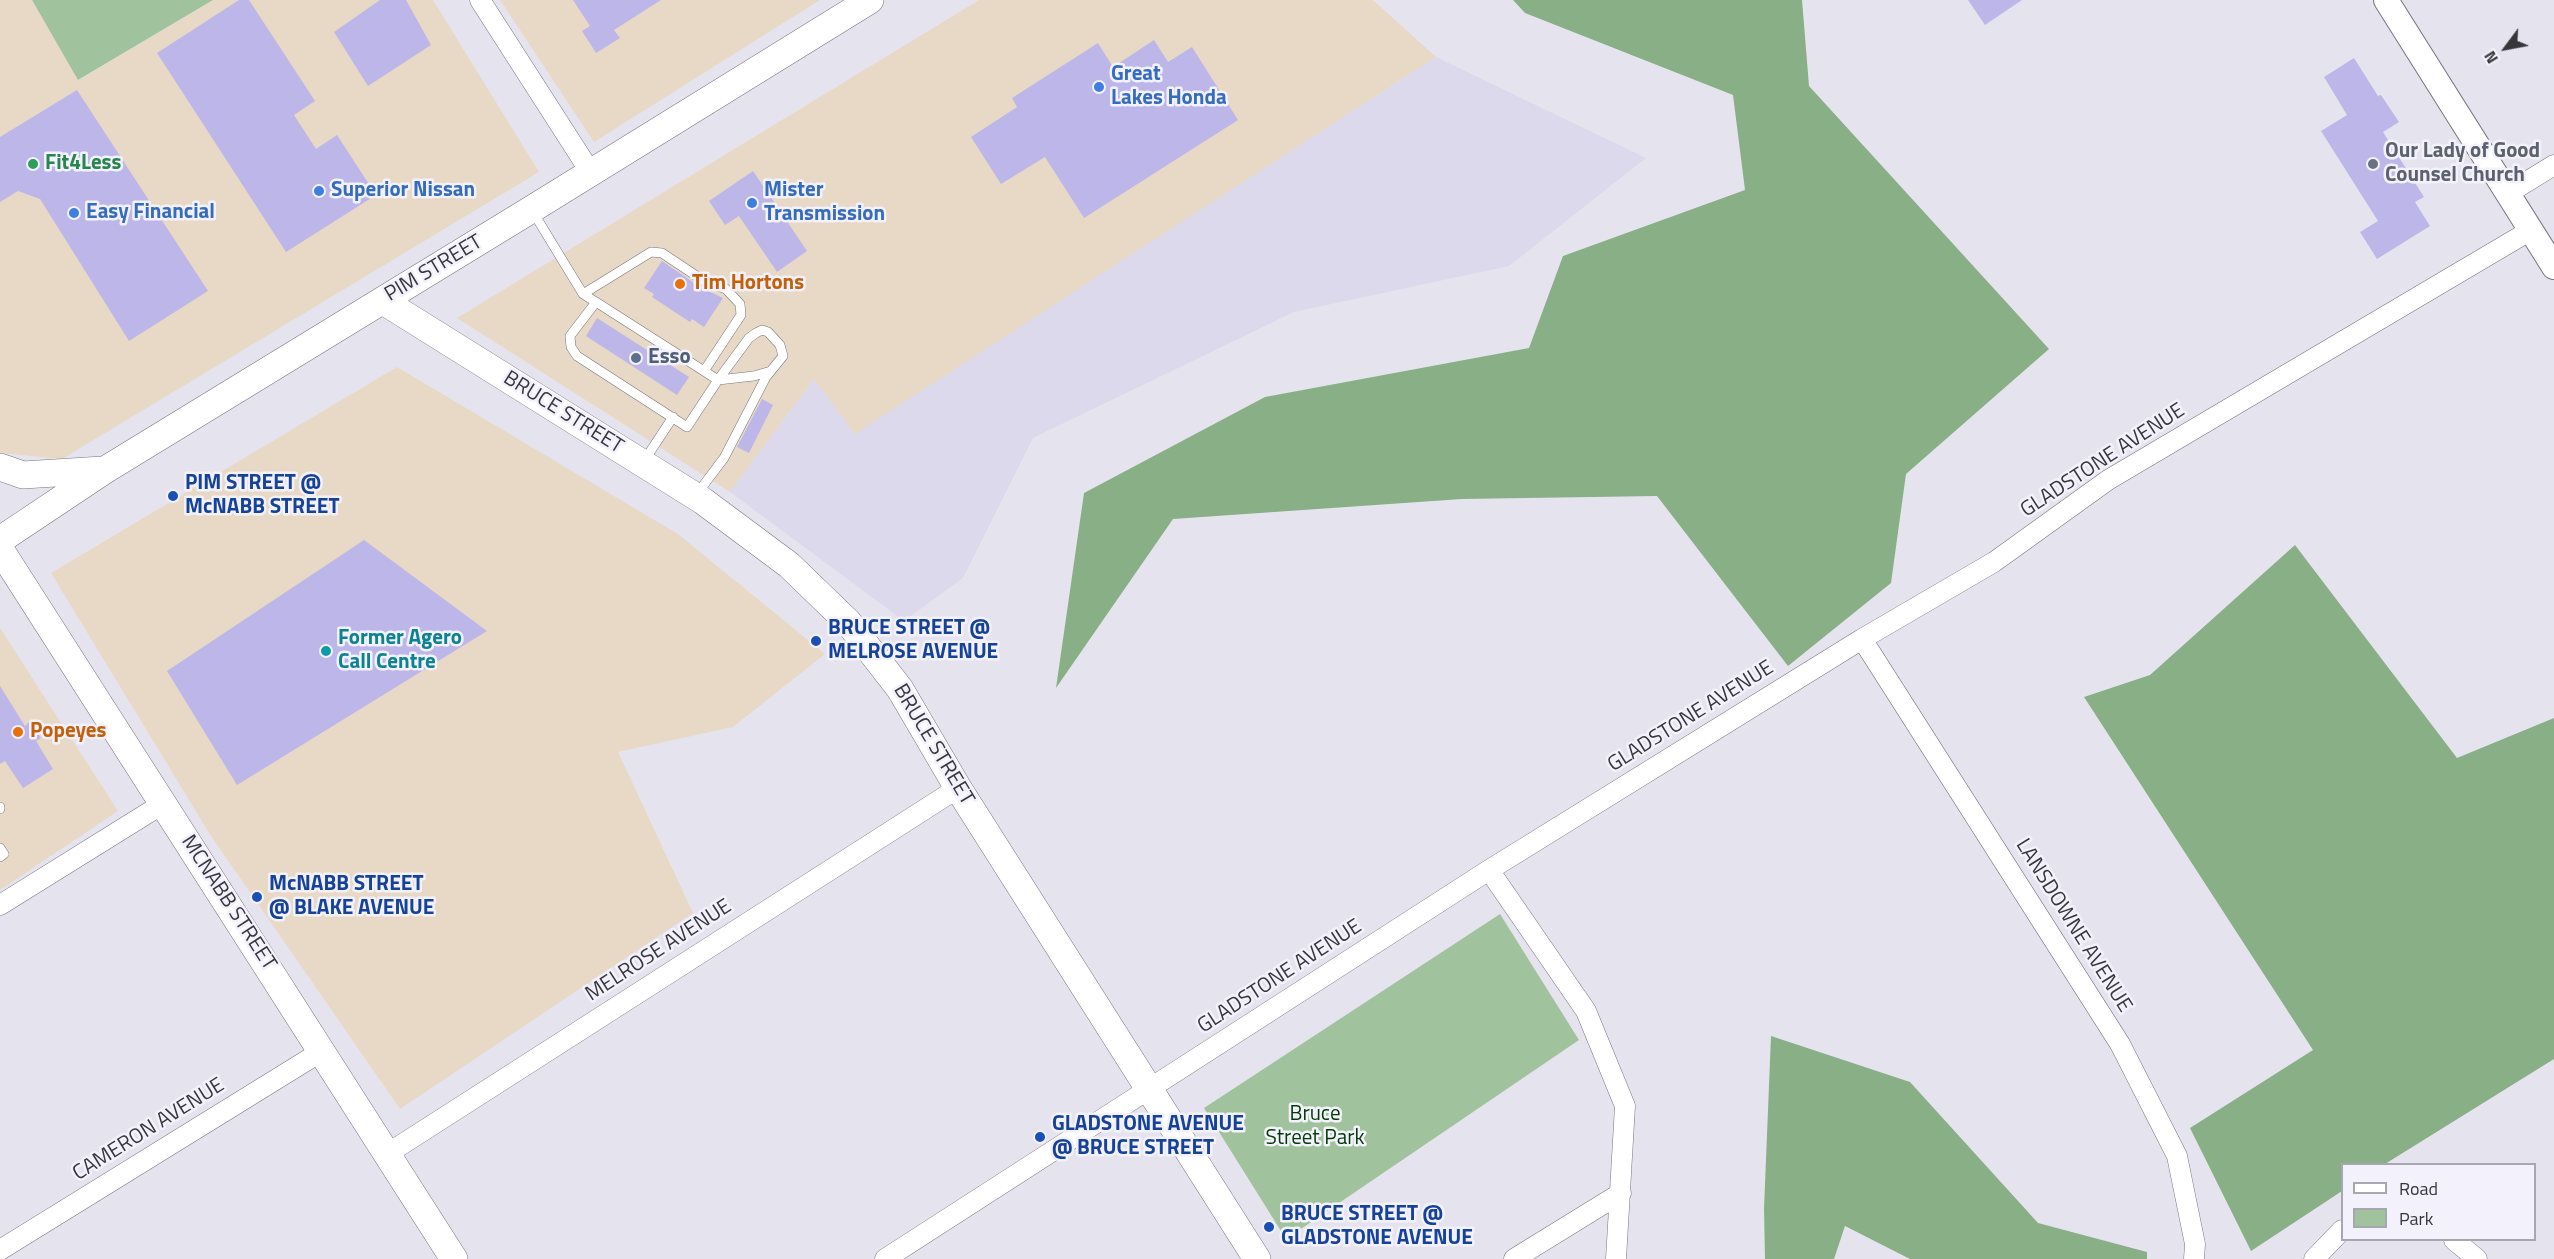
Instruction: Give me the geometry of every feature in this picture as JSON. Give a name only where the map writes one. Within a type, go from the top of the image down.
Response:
[{"type":"main road","name":"PIM STREET","points":[[0,540],[105,470],[384,301],[870,0]]},
{"type":"main road","name":"BRUCE STREET","points":[[384,301],[695,496],[789,565],[848,622],[900,689],[958,788],[1257,1259]]},
{"type":"main road","points":[[0,468],[22,475],[105,470]]},
{"type":"main road","name":"MCNABB STREET","points":[[0,549],[454,1259]]},
{"type":"street","points":[[480,0],[591,173]]},
{"type":"street","points":[[2385,0],[2554,267]]},
{"type":"street","points":[[2507,194],[2554,165]]},
{"type":"street","name":"GLADSTONE AVENUE","points":[[885,1259],[1489,870],[1862,639],[1994,562],[2108,480],[2531,230]]},
{"type":"street","name":"LANSDOWNE AVENUE","points":[[1862,639],[2120,1044],[2177,1156],[2195,1244],[2194,1259]]},
{"type":"street","name":"MELROSE AVENUE","points":[[387,1154],[958,788]]},
{"type":"street","points":[[0,905],[164,803]]},
{"type":"street","points":[[1489,870],[1586,1011],[1625,1106],[1616,1259]]},
{"type":"street","name":"CAMERON AVENUE","points":[[0,1251],[322,1051]]},
{"type":"street","points":[[1514,1259],[1621,1193]]},
{"type":"street","points":[[2314,1259],[2341,1232]]},
{"type":"street","points":[[2456,1241],[2477,1259]]},
{"type":"lane","points":[[532,209],[583,294],[718,380],[754,376],[772,370]]},
{"type":"lane","points":[[583,294],[651,252],[662,253],[704,281],[726,289],[740,304],[741,315],[704,371]]},
{"type":"lane","points":[[596,302],[570,336],[571,347],[577,356],[687,427],[749,338],[762,330],[774,336],[782,351],[783,356],[766,377],[724,458],[695,496]]},
{"type":"lane","points":[[642,463],[673,417]]},
{"type":"lane","points":[[0,848],[4,854],[0,856]]},
{"type":"shaded area","points":[[0,0],[32,0],[79,80],[213,0],[433,0],[539,172],[62,459],[0,453]]},
{"type":"shaded area","points":[[500,0],[820,0],[594,142]]},
{"type":"shaded area","points":[[979,0],[1373,0],[1436,57],[855,435],[814,379],[730,492],[457,318]]},
{"type":"shaded area","points":[[1436,57],[1646,158],[1509,266],[1294,312],[1033,438],[963,578],[904,621],[730,492],[814,379],[855,434]]},
{"type":"shaded area","points":[[397,367],[678,534],[825,654],[733,727],[618,752],[693,913],[400,1109],[211,836],[51,573]]},
{"type":"shaded area","points":[[0,628],[118,811],[0,890]]},
{"type":"green space","points":[[32,0],[213,0],[78,80]]},
{"type":"green space","points":[[1513,0],[1802,0],[1809,86],[2049,349],[1906,474],[1891,583],[1788,666],[1657,496],[1462,499],[1173,519],[1056,688],[1084,493],[1265,397],[1529,348],[1563,256],[1745,190],[1733,95],[1525,13]]},
{"type":"green space","points":[[2295,545],[2457,758],[2554,718],[2554,1059],[2387,1163],[2341,1163],[2341,1192],[2251,1251],[2190,1128],[2313,1050],[2084,697],[2150,675]]},
{"type":"green space","name":"Bruce Street Park","points":[[1500,914],[1579,1040],[1286,1239],[1204,1108]]},
{"type":"green space","points":[[1771,1036],[1910,1082],[2038,1223],[2147,1252],[2147,1259],[1910,1259],[1845,1226],[1834,1259],[1765,1259],[1764,1209]]},
{"type":"building","points":[[239,0],[249,0],[315,101],[294,115],[316,149],[337,135],[376,195],[286,252],[157,53]]},
{"type":"building","points":[[380,0],[406,0],[431,45],[368,86],[334,32]]},
{"type":"building","points":[[573,0],[661,0],[614,30],[620,38],[596,53],[582,31],[590,26]]},
{"type":"building","points":[[1968,0],[2022,0],[1985,25]]},
{"type":"building","points":[[1154,40],[1168,62],[1192,47],[1238,120],[1084,218],[1045,157],[1001,184],[971,137],[1017,107],[1012,98],[1098,43],[1113,67]]},
{"type":"building","name":"Our Lady of Good Counsel Church","points":[[2354,58],[2378,96],[2381,95],[2399,122],[2383,132],[2424,197],[2415,202],[2430,226],[2377,259],[2360,232],[2378,221],[2321,131],[2347,115],[2324,77]]},
{"type":"building","points":[[77,90],[208,291],[129,341],[40,199],[18,191],[0,202],[0,137]]},
{"type":"building","points":[[753,171],[807,251],[777,272],[739,216],[725,225],[709,201]]},
{"type":"building","points":[[662,261],[700,287],[723,298],[704,327],[692,319],[690,322],[652,297],[654,294],[644,288]]},
{"type":"building","points":[[597,318],[689,377],[677,395],[586,336]]},
{"type":"building","points":[[762,399],[773,405],[749,453],[737,447]]},
{"type":"building","name":"Former Agero Call Centre","points":[[364,540],[487,631],[237,785],[167,671]]},
{"type":"building","name":"Popeyes","points":[[0,686],[25,726],[30,721],[41,738],[36,741],[53,769],[23,788],[5,761],[0,764]]},
{"type":"place","name":"Great Lakes Honda","points":[[1099,87]]},
{"type":"place","name":"Fit4Less","points":[[33,164]]},
{"type":"place","name":"Our Lady of Good Counsel Church","points":[[2373,164]]},
{"type":"place","name":"Superior Nissan","points":[[319,191]]},
{"type":"place","name":"Mister Transmission","points":[[752,203]]},
{"type":"place","name":"Easy Financial","points":[[74,213]]},
{"type":"place","name":"Tim Hortons","points":[[680,284]]},
{"type":"place","name":"Esso","points":[[636,358]]},
{"type":"place","name":"PIM STREET @ McNABB STREET","points":[[173,496]]},
{"type":"place","name":"BRUCE STREET @ MELROSE AVENUE","points":[[816,641]]},
{"type":"place","name":"Former Agero Call Centre","points":[[326,651]]},
{"type":"place","name":"Popeyes","points":[[18,732]]},
{"type":"place","name":"McNABB STREET @ BLAKE AVENUE","points":[[257,897]]},
{"type":"place","name":"GLADSTONE AVENUE @ BRUCE STREET","points":[[1040,1137]]},
{"type":"place","name":"BRUCE STREET @ GLADSTONE AVENUE","points":[[1269,1227]]}]
